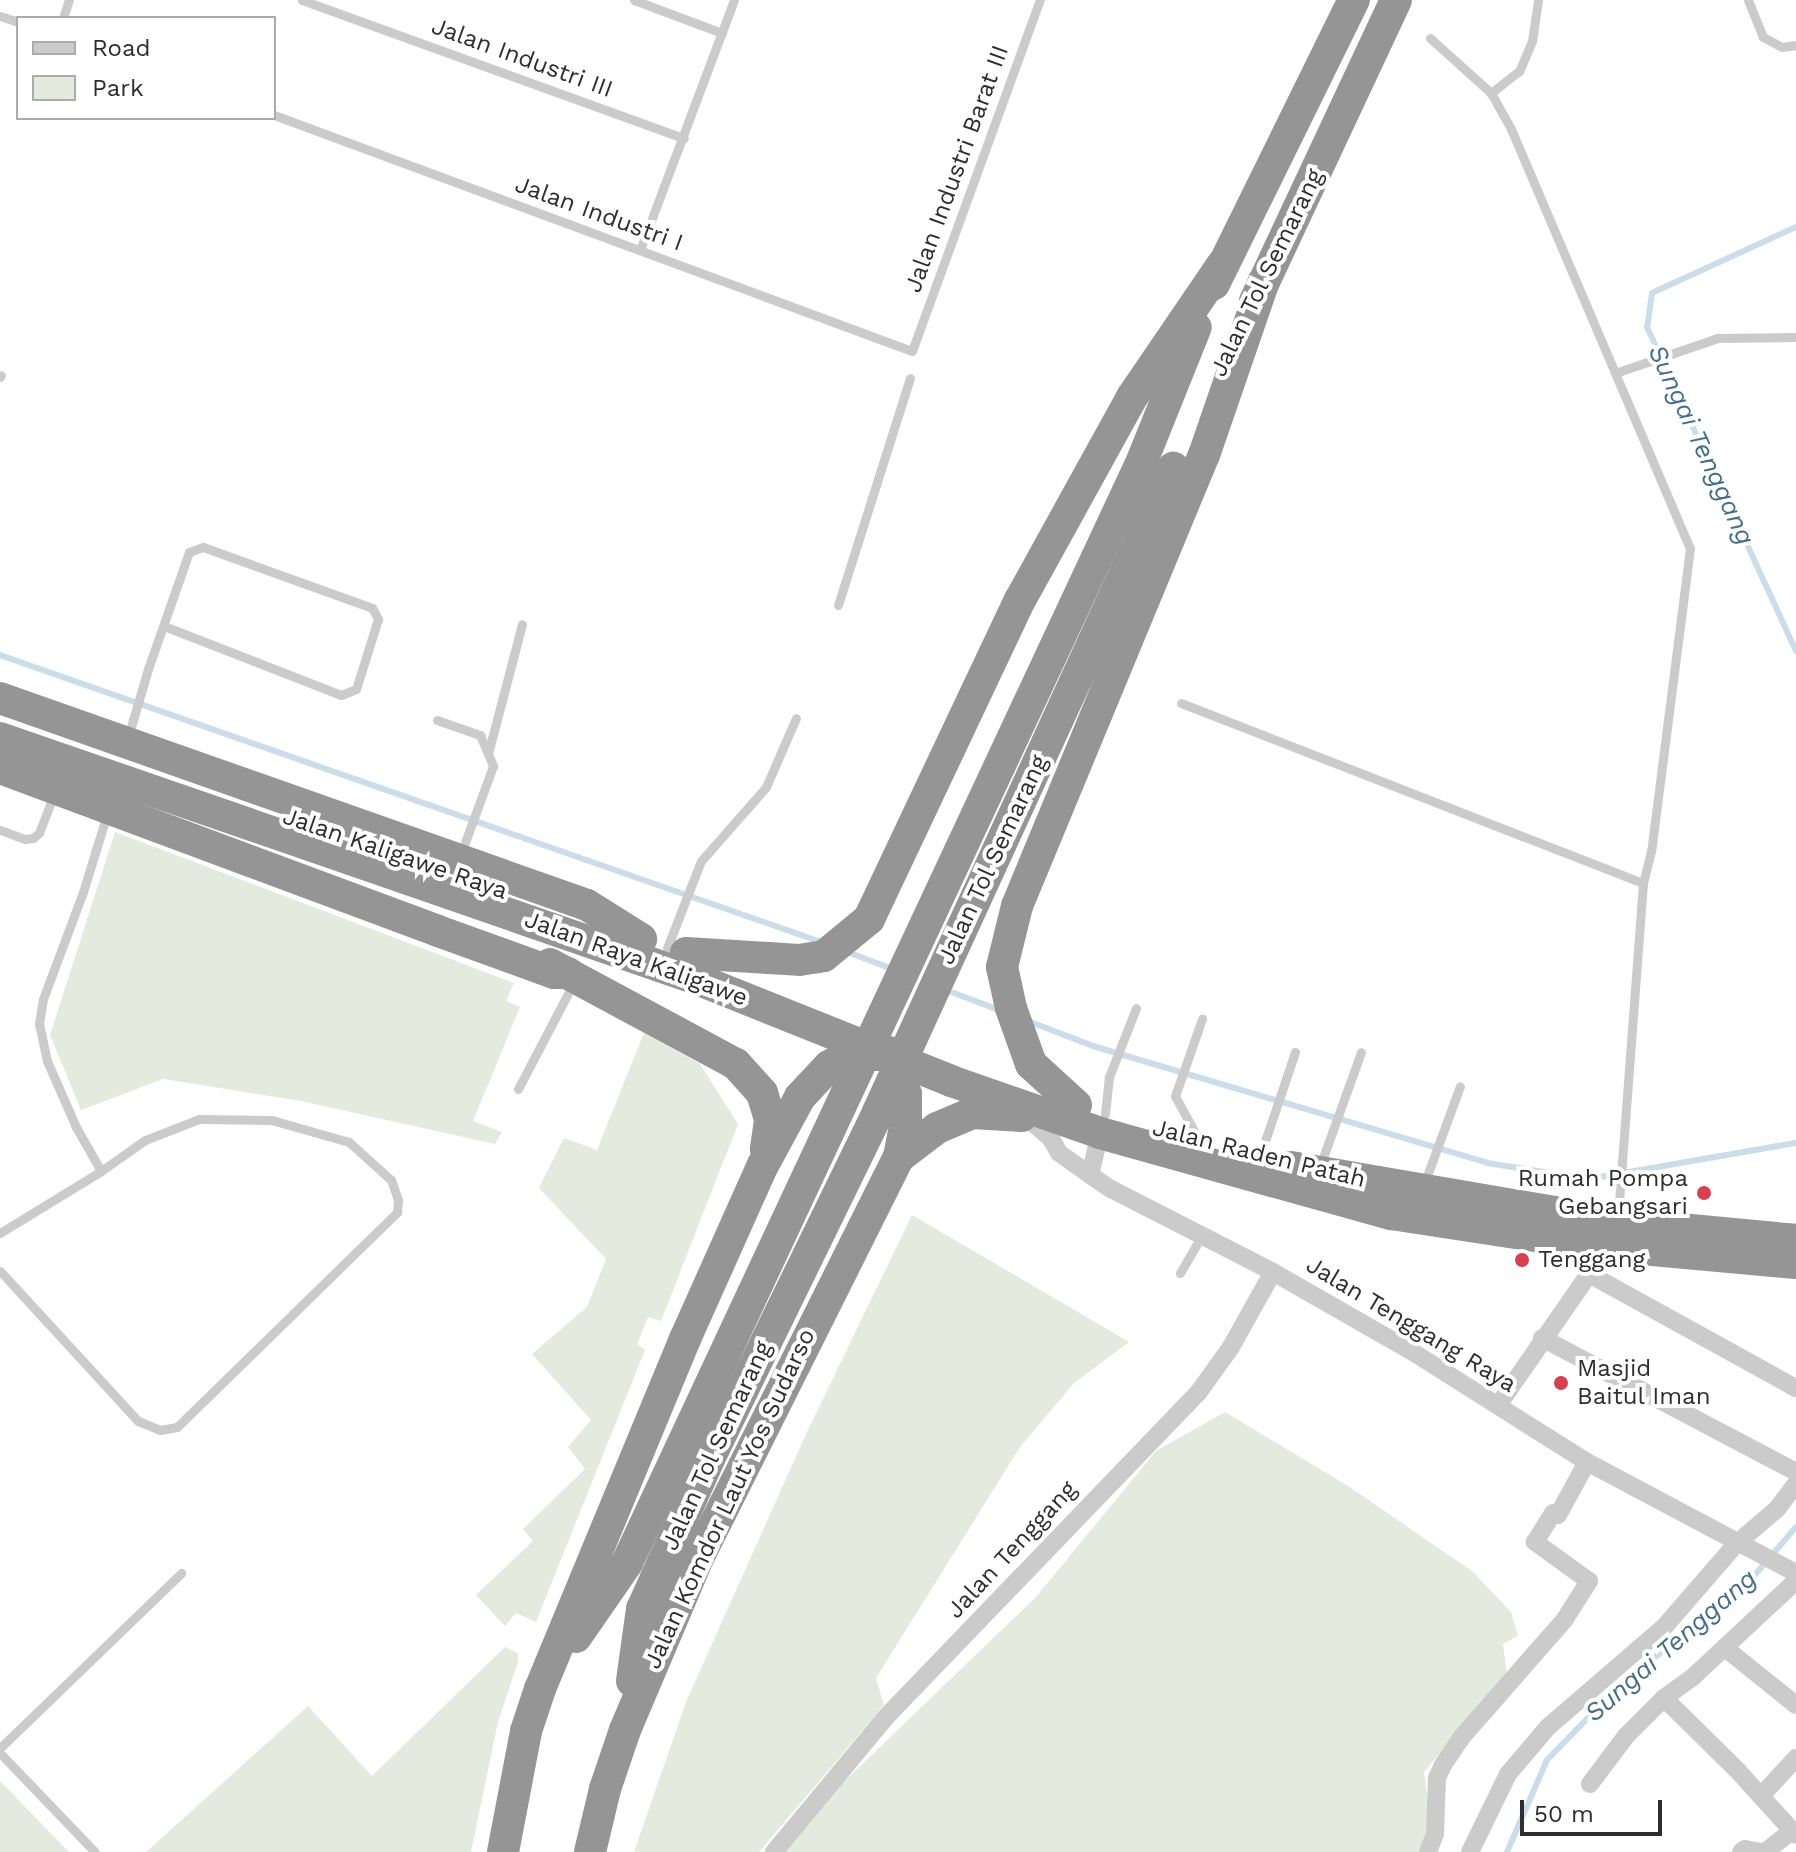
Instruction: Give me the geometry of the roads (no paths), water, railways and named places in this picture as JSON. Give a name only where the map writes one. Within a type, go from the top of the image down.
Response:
[{"type":"highway","name":"Jalan Tol Semarang","points":[[540,1689],[627,1563],[1142,461],[1222,265],[1354,0]]},
{"type":"highway","name":"Jalan Tol Semarang","points":[[625,1730],[642,1609],[709,1459],[877,1114],[1173,468],[1396,0]]},
{"type":"highway","points":[[0,698],[128,738],[461,854],[667,941],[799,960],[824,956],[860,929],[873,912],[942,772],[1020,600],[1132,397],[1222,265]]},
{"type":"highway","points":[[1088,1119],[1031,1064],[1002,967],[1017,906],[1204,455],[1264,281]]},
{"type":"highway","name":"Jalan Kaligawe Raya","points":[[0,718],[667,941],[790,992]]},
{"type":"highway","name":"Jalan Kaligawe Raya","points":[[0,738],[334,852]]},
{"type":"highway","points":[[0,768],[554,973],[573,975]]},
{"type":"highway","points":[[334,852],[716,1051],[753,1080],[762,1093],[770,1120],[763,1165]]},
{"type":"highway","name":"Jalan Raya Kaligawe","points":[[334,852],[694,978],[891,1055]]},
{"type":"highway","points":[[790,992],[891,1055],[906,1094],[906,1122],[899,1157]]},
{"type":"highway","name":"Jalan Raden Patah","points":[[790,992],[976,1066],[1088,1119],[1200,1142],[1259,1159],[1321,1162],[1796,1263]]},
{"type":"highway","points":[[503,1852],[526,1731],[540,1689],[685,1339],[763,1165],[800,1097],[829,1066],[849,1055],[891,1055],[976,1066]]},
{"type":"highway","name":"Jalan Raden Patah","points":[[891,1055],[1391,1214],[1796,1240]]},
{"type":"highway","points":[[899,1157],[937,1128],[972,1113],[1088,1119]]},
{"type":"highway","name":"Jalan Komdor Laut Yos Sudarso","points":[[590,1852],[605,1789],[625,1730],[699,1556],[899,1157]]},
{"type":"street","name":"Jalan Tenggang Raya","points":[[1025,1116],[1051,1139],[1059,1153],[1090,1175],[1273,1272],[1499,1404],[1587,1462],[1795,1575]]},
{"type":"street","points":[[1088,1119],[1090,1175]]},
{"type":"street","points":[[1499,1404],[1542,1338],[1591,1275],[1615,1226]]},
{"type":"street","name":"Jalan Tenggang","points":[[774,1852],[886,1717],[1198,1393],[1231,1347],[1273,1272]]},
{"type":"street","points":[[1591,1275],[1796,1388]]},
{"type":"street","points":[[1542,1338],[1796,1472]]},
{"type":"street","points":[[1428,1852],[1435,1834],[1437,1778],[1443,1765],[1461,1738],[1565,1619],[1589,1581],[1535,1542],[1553,1513],[1558,1515],[1587,1462]]},
{"type":"street","points":[[1470,1852],[1496,1796],[1516,1763],[1555,1720],[1665,1626],[1739,1545],[1777,1509],[1796,1484]]},
{"type":"street","points":[[1590,1784],[1626,1736],[1664,1698],[1725,1648],[1795,1575]]},
{"type":"street","points":[[1725,1648],[1796,1705]]},
{"type":"street","points":[[1664,1698],[1794,1832],[1762,1852],[1741,1852]]},
{"type":"street","points":[[1761,1796],[1796,1758]]},
{"type":"lane","name":"Jalan Industri III","points":[[302,0],[684,138]]},
{"type":"lane","points":[[634,0],[722,33]]},
{"type":"lane","points":[[640,250],[734,0]]},
{"type":"lane","name":"Jalan Industri Barat III","points":[[910,351],[1040,0]]},
{"type":"lane","points":[[1491,93],[1519,71],[1532,41],[1538,0]]},
{"type":"lane","points":[[1748,0],[1763,37],[1782,47],[1796,45]]},
{"type":"lane","points":[[1430,38],[1491,93],[1511,129],[1690,548],[1651,851],[1643,883],[1625,1149],[1615,1226]]},
{"type":"lane","name":"Jalan Industri I","points":[[276,116],[910,351]]},
{"type":"lane","points":[[1615,373],[1718,338],[1796,337]]},
{"type":"lane","points":[[838,605],[910,378]]},
{"type":"lane","points":[[128,738],[148,669],[189,552],[203,547],[372,608],[378,619],[356,689],[341,695],[164,626]]},
{"type":"lane","points":[[489,750],[522,624]]},
{"type":"lane","points":[[1181,703],[1643,883]]},
{"type":"lane","points":[[667,941],[696,872],[731,824],[766,787],[796,718]]},
{"type":"lane","points":[[437,720],[480,735],[489,750],[493,766],[461,854]]},
{"type":"lane","points":[[0,830],[25,839],[33,838],[39,833],[57,787]]},
{"type":"lane","points":[[101,1171],[76,1127],[47,1061],[39,1024],[43,999],[83,892],[109,807]]},
{"type":"lane","points":[[518,1089],[573,975]]},
{"type":"lane","points":[[1088,1119],[1109,1077],[1136,1008]]},
{"type":"lane","points":[[1200,1142],[1175,1096],[1202,1019]]},
{"type":"lane","points":[[1259,1159],[1295,1052]]},
{"type":"lane","points":[[1321,1162],[1361,1052]]},
{"type":"lane","points":[[1424,1184],[1460,1086]]},
{"type":"lane","points":[[0,1233],[145,1140],[199,1119],[272,1120],[349,1142],[391,1180],[398,1200],[397,1212],[177,1427],[160,1430],[138,1421],[1,1274]]},
{"type":"lane","points":[[1180,1273],[1202,1235]]},
{"type":"lane","points":[[95,1852],[0,1751],[181,1573]]},
{"type":"waterway","name":"Sungai Tenggang","points":[[1796,227],[1652,293],[1647,327],[1796,651]]},
{"type":"waterway","points":[[0,655],[824,943]]},
{"type":"waterway","points":[[845,951],[895,970]]},
{"type":"waterway","points":[[946,990],[999,1010]]},
{"type":"waterway","points":[[1028,1021],[1093,1046],[1487,1163],[1589,1179],[1796,1143]]},
{"type":"waterway","name":"Sungai Tenggang","points":[[1507,1852],[1547,1760],[1619,1686],[1748,1583],[1796,1527]]},
{"type":"place","name":"Rumah Pompa Gebangsari","points":[[1704,1193]]},
{"type":"place","name":"Tenggang","points":[[1522,1260]]},
{"type":"place","name":"Masjid Baitul Iman","points":[[1561,1383]]}]
